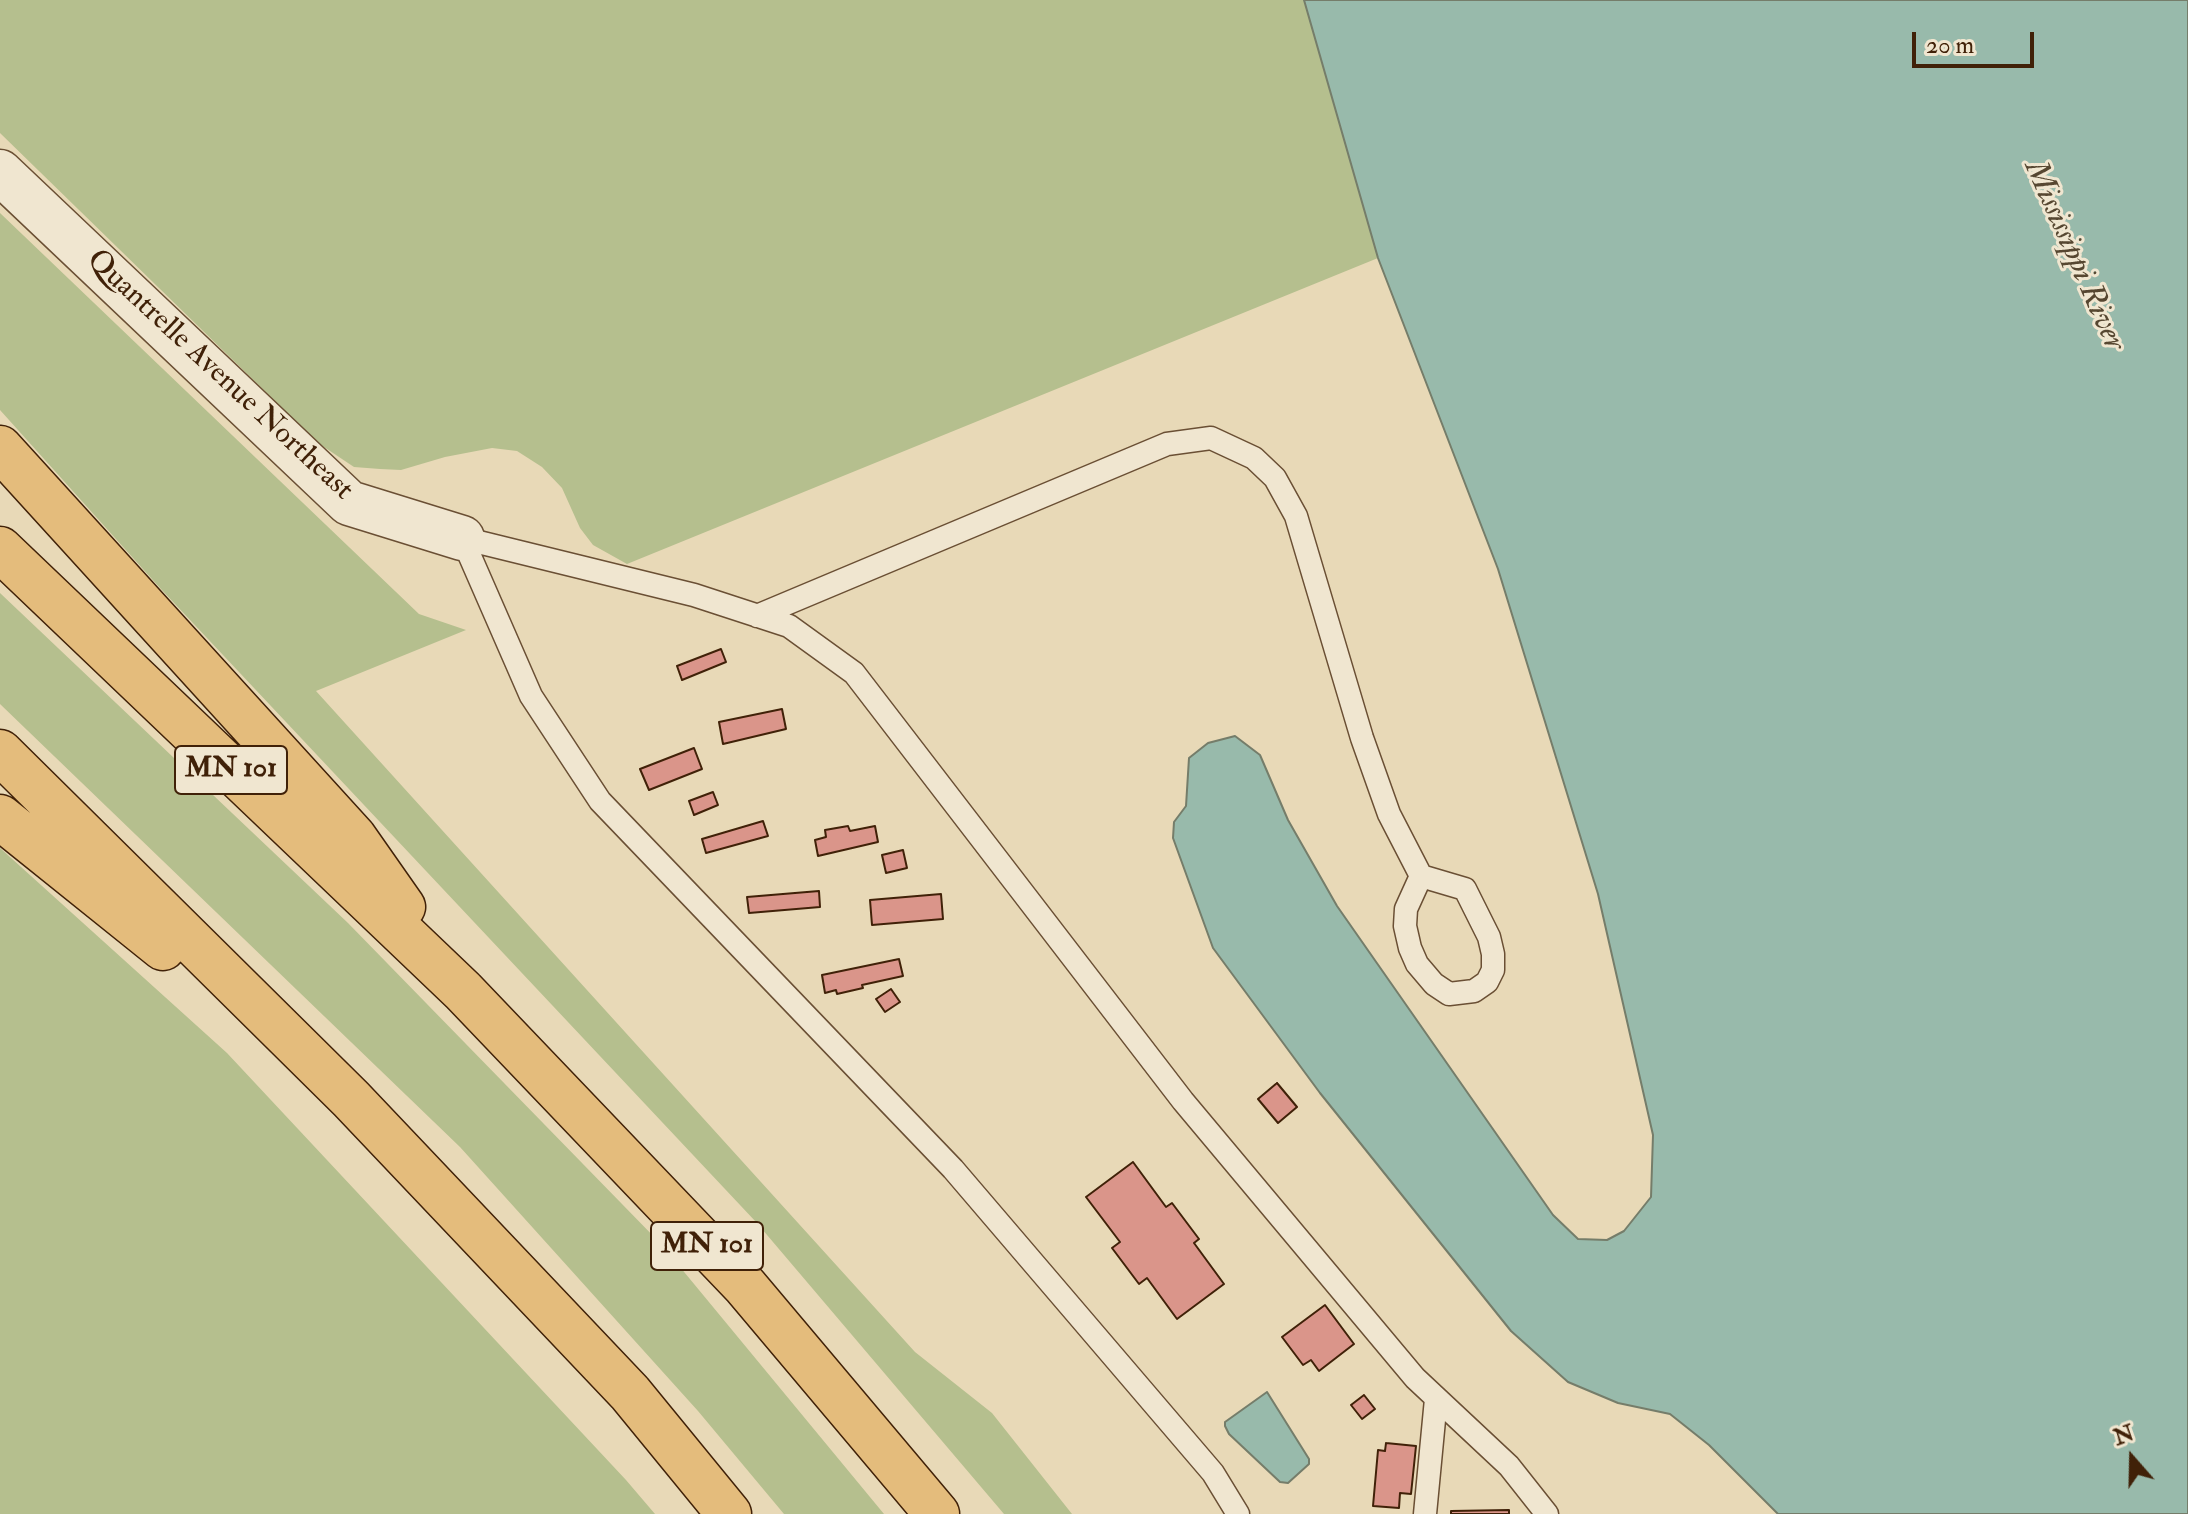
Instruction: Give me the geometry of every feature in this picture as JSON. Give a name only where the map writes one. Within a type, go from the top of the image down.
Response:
[{"type":"highway","points":[[0,448],[354,837],[463,991]]},
{"type":"highway","name":"MN 101","points":[[0,549],[463,991],[745,1286],[937,1514]]},
{"type":"highway","points":[[0,752],[351,1099],[630,1393],[729,1514]]},
{"type":"highway","points":[[0,817],[351,1099]]},
{"type":"street","name":"Quantrelle Avenue Northeast","points":[[0,172],[349,503],[462,538]]},
{"type":"lane","points":[[757,616],[1167,444],[1211,438],[1254,458],[1275,478],[1296,516],[1389,814],[1421,876],[1465,889],[1483,920],[1493,954],[1493,970],[1487,982],[1474,991],[1449,994],[1434,984],[1417,964],[1405,926],[1406,909],[1421,876]]},
{"type":"lane","points":[[462,538],[694,595],[789,626],[854,673],[1183,1101],[1436,1399],[1509,1466],[1547,1514]]},
{"type":"lane","points":[[462,538],[531,696],[600,801],[953,1169],[1213,1473],[1238,1514]]},
{"type":"lane","points":[[1425,1514],[1436,1399]]},
{"type":"green space","points":[[0,0],[1304,0],[1378,258],[627,564],[593,545],[580,528],[562,488],[542,467],[517,451],[492,448],[401,470],[354,467],[318,443],[0,133]]},
{"type":"green space","points":[[0,213],[419,614],[466,630],[316,691],[915,1352],[992,1413],[1072,1514],[1004,1514],[756,1222],[160,588],[0,410]]},
{"type":"green space","points":[[0,593],[348,923],[661,1244],[884,1514],[784,1514],[698,1411],[460,1147],[0,704]]},
{"type":"green space","points":[[0,848],[227,1053],[655,1514],[0,1514]]},
{"type":"water","name":"Mississippi River","points":[[1304,0],[2188,0],[2188,1514],[1778,1514],[1709,1445],[1670,1414],[1618,1403],[1568,1382],[1511,1331],[1320,1093],[1213,948],[1173,838],[1174,822],[1186,806],[1189,758],[1208,743],[1235,736],[1260,755],[1288,820],[1337,906],[1553,1215],[1578,1239],[1607,1240],[1624,1231],[1651,1197],[1653,1135],[1598,894],[1498,569],[1378,258]]},
{"type":"water","points":[[1267,1392],[1309,1459],[1309,1464],[1288,1483],[1280,1482],[1229,1434],[1225,1426],[1225,1422]]},
{"type":"building","points":[[721,649],[726,662],[682,680],[677,666]]},
{"type":"building","points":[[782,709],[786,729],[723,744],[719,722]]},
{"type":"building","points":[[694,748],[702,769],[649,790],[640,769]]},
{"type":"building","points":[[713,792],[718,805],[694,815],[689,801]]},
{"type":"building","points":[[763,821],[768,836],[706,853],[702,839]]},
{"type":"building","points":[[848,826],[850,831],[875,826],[878,842],[818,856],[815,840],[826,837],[825,830]]},
{"type":"building","points":[[903,850],[907,868],[886,873],[882,855]]},
{"type":"building","points":[[819,891],[820,907],[749,913],[747,897]]},
{"type":"building","points":[[941,894],[943,919],[872,925],[870,900]]},
{"type":"building","points":[[899,959],[903,976],[837,994],[836,990],[825,993],[822,975]]},
{"type":"building","points":[[891,989],[900,1002],[885,1012],[876,999]]},
{"type":"building","points":[[1277,1083],[1297,1107],[1278,1123],[1258,1099]]},
{"type":"building","points":[[1133,1162],[1166,1207],[1172,1203],[1199,1239],[1194,1243],[1224,1284],[1177,1319],[1147,1278],[1139,1284],[1112,1248],[1120,1242],[1086,1197]]},
{"type":"building","points":[[1325,1305],[1354,1344],[1319,1371],[1311,1360],[1303,1365],[1282,1337]]},
{"type":"building","points":[[1364,1395],[1375,1409],[1362,1419],[1351,1405]]},
{"type":"building","points":[[1386,1443],[1416,1446],[1411,1494],[1400,1493],[1399,1508],[1373,1506],[1378,1450],[1385,1451]]},
{"type":"building","points":[[1509,1510],[1509,1514],[1451,1514],[1451,1511]]}]
